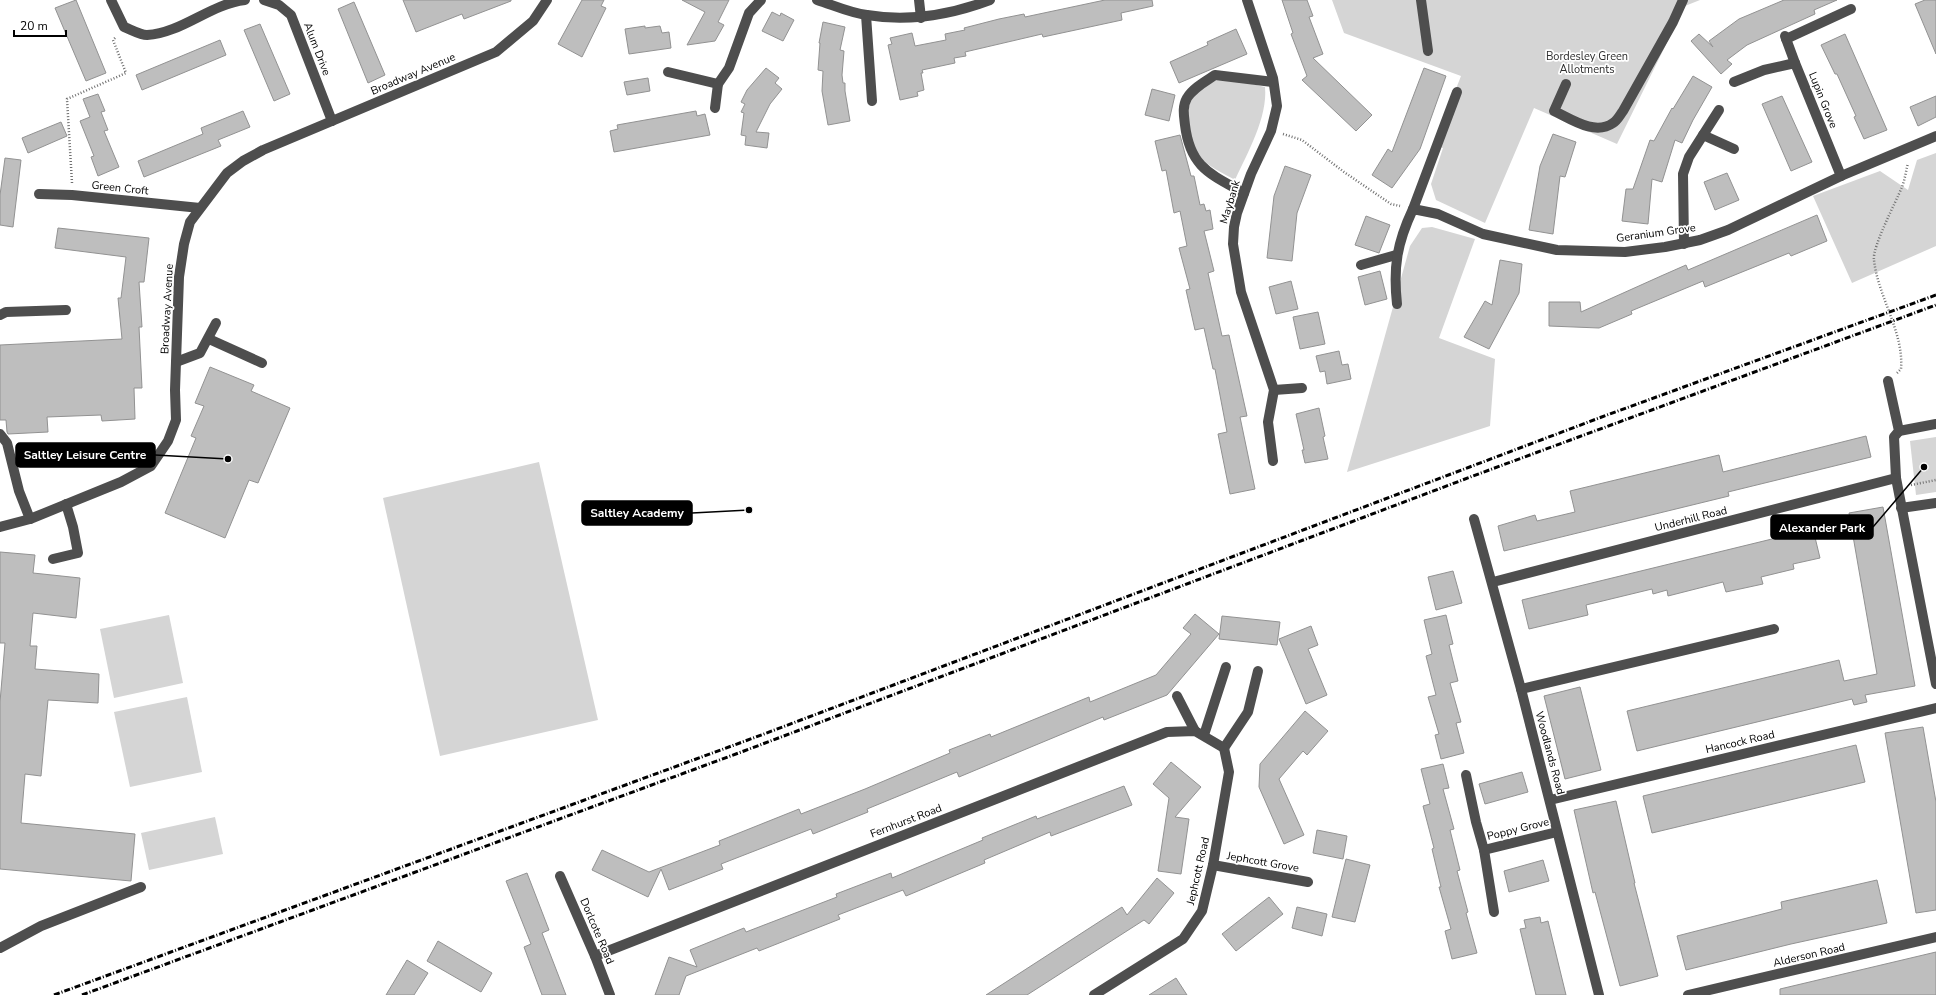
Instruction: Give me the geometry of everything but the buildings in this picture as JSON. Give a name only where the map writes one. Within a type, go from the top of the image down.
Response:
[{"type":"street","points":[[111,0],[124,27],[146,35],[169,30],[232,1],[245,0]]},
{"type":"street","name":"Alum Drive","points":[[264,0],[279,5],[291,14],[332,121]]},
{"type":"street","name":"Broadway Avenue","points":[[0,526],[30,519],[121,482],[151,466],[168,441],[176,420],[176,362],[179,277],[184,244],[190,222],[227,173],[263,150],[496,52],[533,21],[548,0]]},
{"type":"street","points":[[715,108],[718,84],[729,68],[749,13],[761,0]]},
{"type":"street","points":[[817,0],[866,15],[921,18],[951,13],[990,0]]},
{"type":"street","points":[[919,0],[921,18]]},
{"type":"street","name":"Maybank","points":[[1246,0],[1273,82],[1277,106],[1271,131],[1244,192],[1234,227],[1233,244],[1235,264],[1241,292],[1274,390],[1268,422],[1273,462]]},
{"type":"street","points":[[1421,0],[1428,51]]},
{"type":"street","points":[[1566,84],[1554,111],[1584,126],[1602,128],[1613,123],[1623,111],[1673,22],[1683,0]]},
{"type":"street","points":[[1795,63],[1785,37],[1851,10]]},
{"type":"street","points":[[866,15],[872,101]]},
{"type":"street","name":"Lupin Grove","points":[[1734,82],[1764,70],[1795,63],[1841,176]]},
{"type":"street","points":[[668,72],[718,84]]},
{"type":"street","points":[[1244,192],[1209,172],[1195,160],[1188,146],[1183,111],[1187,98],[1195,89],[1215,75],[1273,82]]},
{"type":"street","points":[[1396,304],[1396,255],[1402,232],[1413,209],[1456,92]]},
{"type":"street","points":[[1684,244],[1683,174],[1690,157],[1719,110]]},
{"type":"street","points":[[1703,135],[1734,149]]},
{"type":"street","name":"Geranium Grove","points":[[1413,209],[1438,214],[1483,234],[1557,250],[1624,252],[1684,244],[1728,230],[1841,176],[1936,136]]},
{"type":"street","name":"Green Croft","points":[[38,194],[72,195],[200,208]]},
{"type":"street","points":[[1361,265],[1396,255]]},
{"type":"street","points":[[0,315],[6,312],[66,310]]},
{"type":"street","points":[[176,362],[200,353],[209,339],[216,323]]},
{"type":"street","points":[[209,339],[262,363]]},
{"type":"street","points":[[1888,381],[1899,431]]},
{"type":"street","points":[[1274,390],[1302,388]]},
{"type":"street","points":[[1936,424],[1899,431],[1894,437],[1896,483],[1936,684]]},
{"type":"street","points":[[0,434],[7,443],[19,491],[30,519]]},
{"type":"street","name":"Underhill Road","points":[[1493,582],[1896,483]]},
{"type":"street","points":[[1901,508],[1936,503]]},
{"type":"street","points":[[53,558],[78,553],[73,527],[66,504]]},
{"type":"street","name":"Woodlands Road","points":[[1474,519],[1493,582],[1599,995]]},
{"type":"street","points":[[1521,689],[1774,629]]},
{"type":"street","points":[[1199,733],[1226,667]]},
{"type":"street","points":[[1177,696],[1199,733],[1224,748],[1248,712],[1258,671]]},
{"type":"street","name":"Hancock Road","points":[[1550,800],[1936,708]]},
{"type":"street","name":"Fernhurst Road","points":[[595,956],[1166,732],[1199,733]]},
{"type":"street","name":"Jephcott Road","points":[[1094,995],[1183,939],[1202,910],[1213,865],[1229,772],[1224,748]]},
{"type":"street","points":[[1466,775],[1476,822],[1484,850],[1494,912]]},
{"type":"street","name":"Poppy Grove","points":[[1484,850],[1557,832]]},
{"type":"street","name":"Jephcott Grove","points":[[1213,865],[1308,882]]},
{"type":"street","name":"Dorlcote Road","points":[[560,876],[595,956],[610,995]]},
{"type":"street","points":[[0,948],[41,926],[141,887]]},
{"type":"street","name":"Alderson Road","points":[[1688,995],[1936,938]]},
{"type":"path","points":[[72,195],[67,100],[126,73],[113,40],[124,27]]},
{"type":"path","points":[[1271,131],[1302,140],[1344,172],[1391,204],[1413,209]]},
{"type":"path","points":[[1888,381],[1901,369],[1902,355],[1877,278],[1873,259],[1887,220],[1903,185],[1911,147]]},
{"type":"path","points":[[1896,483],[1936,480]]},
{"type":"green space","name":"Bordesley Green Allotments","points":[[1332,0],[1700,0],[1685,6],[1617,144],[1534,108],[1485,223],[1436,200],[1431,184],[1443,148],[1434,145],[1461,76],[1344,33]]},
{"type":"green space","points":[[1211,81],[1239,81],[1265,87],[1265,99],[1256,135],[1235,180],[1211,166],[1197,153],[1189,132],[1188,119],[1189,107],[1193,96],[1199,88]]},
{"type":"green space","points":[[1936,153],[1936,246],[1852,283],[1813,196],[1880,171],[1908,190],[1917,160]]},
{"type":"green space","points":[[1432,227],[1475,239],[1439,338],[1495,359],[1490,426],[1347,472],[1410,246],[1422,228]]},
{"type":"green space","points":[[1936,437],[1936,492],[1916,495],[1910,441]]},
{"type":"green space","points":[[539,462],[598,720],[440,756],[383,498]]},
{"type":"green space","points":[[169,615],[183,683],[114,698],[100,629]]},
{"type":"green space","points":[[187,697],[202,772],[130,787],[114,712]]},
{"type":"green space","points":[[215,817],[223,854],[149,870],[141,833]]},
{"type":"railway","points":[[54,995],[756,737],[1607,415],[1936,295]]},
{"type":"railway","points":[[82,995],[744,751],[1473,476],[1936,305]]},
{"type":"place","name":"Saltley Leisure Centre","points":[[228,459]]},
{"type":"place","name":"Alexander Park","points":[[1924,467]]},
{"type":"place","name":"Saltley Academy","points":[[749,510]]}]
